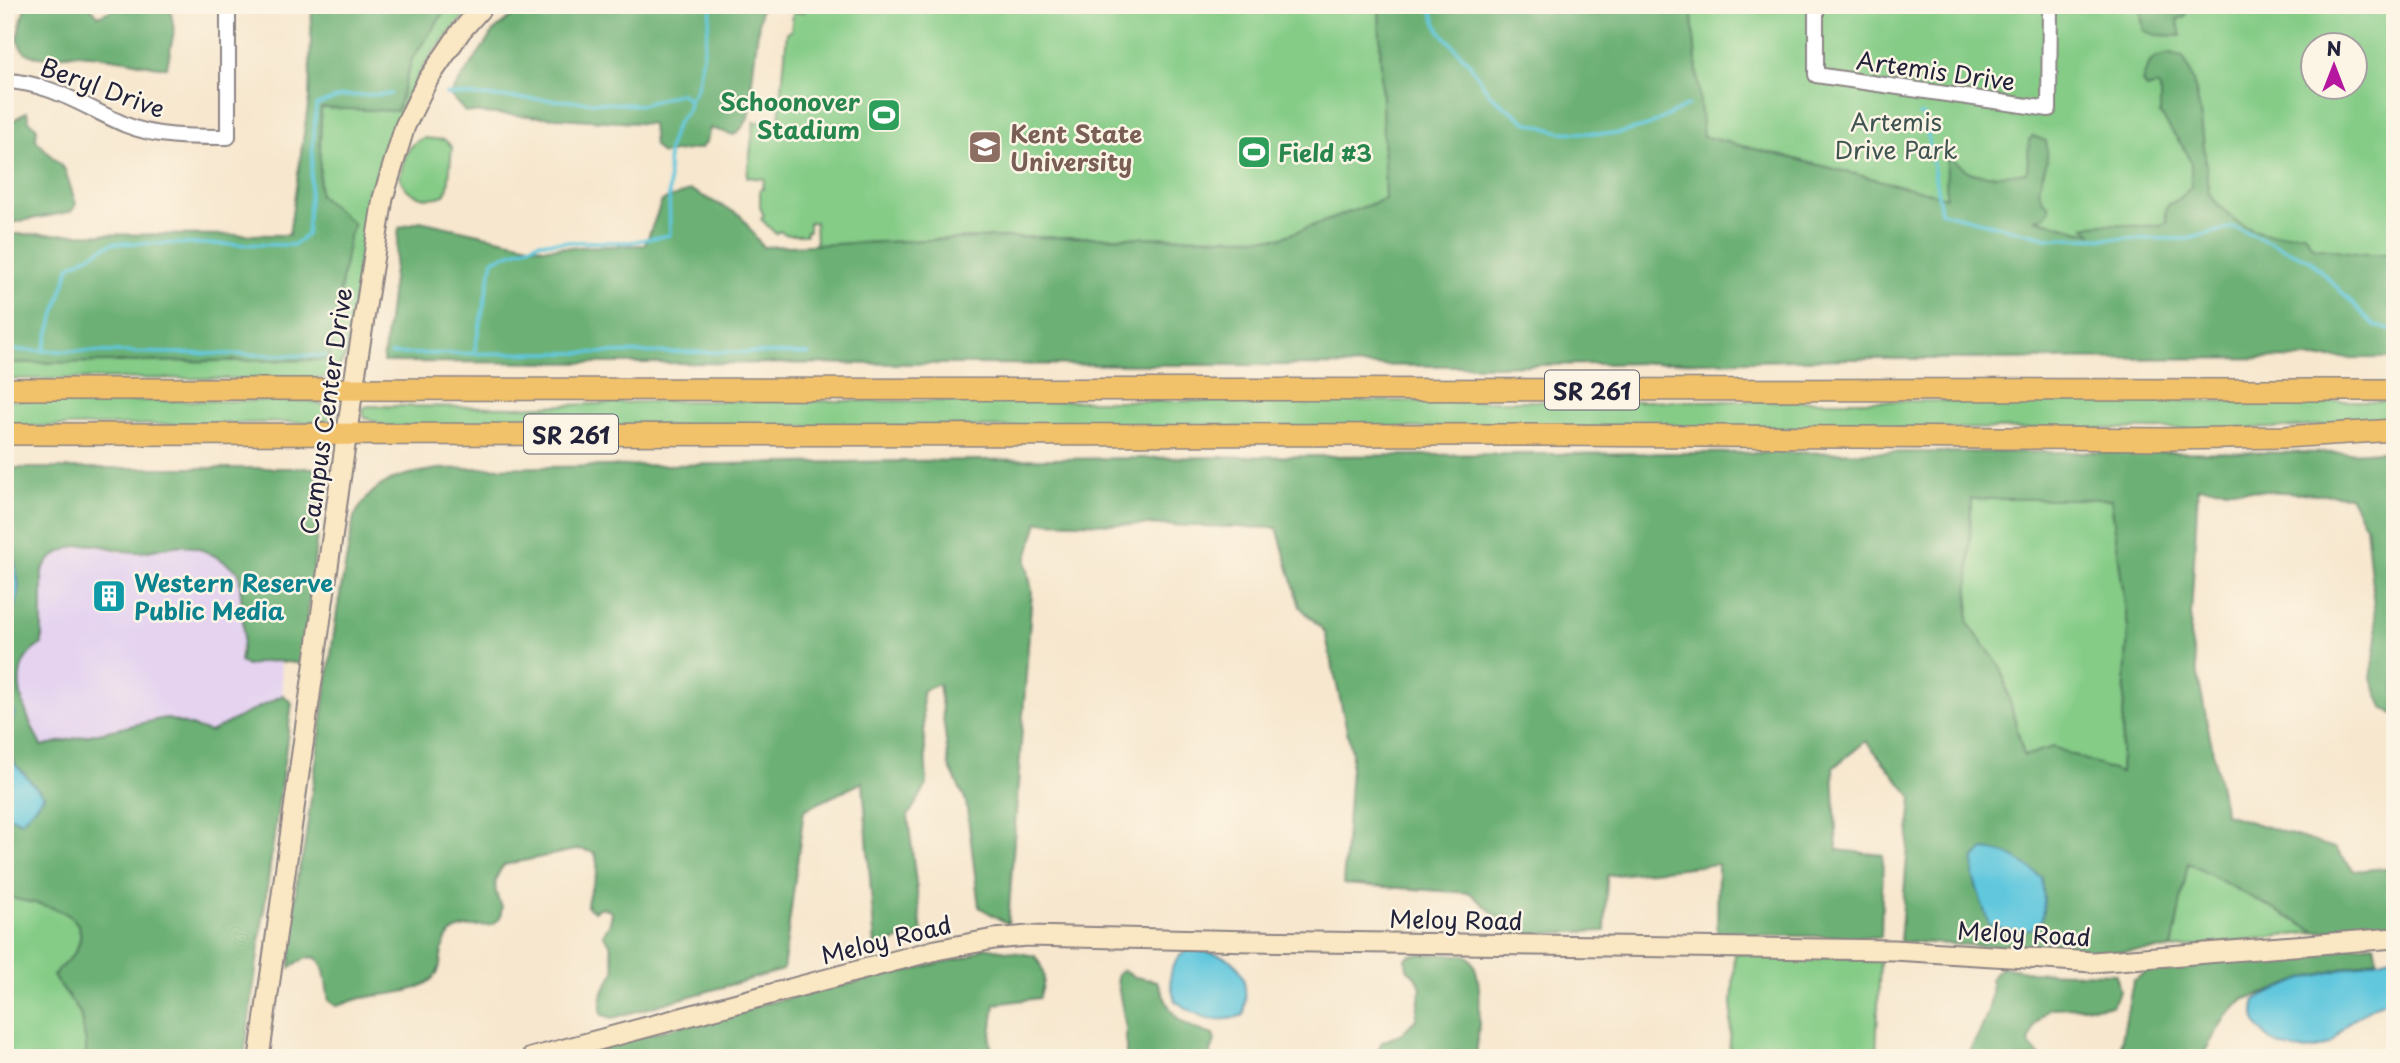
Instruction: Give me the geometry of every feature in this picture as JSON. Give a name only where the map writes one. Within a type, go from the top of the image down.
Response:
[{"type":"main road","name":"SR 261","points":[[5,389],[2395,390]]},
{"type":"main road","name":"SR 261","points":[[5,434],[1543,435],[2184,439],[2283,437],[2395,430]]},
{"type":"street","name":"Beryl Drive","points":[[5,81],[25,83],[58,92],[142,130],[175,136],[228,137],[228,5]]},
{"type":"street","name":"Campus Center Drive","points":[[259,1058],[375,235],[405,126],[427,80],[444,54],[484,5]]},
{"type":"street","name":"Artemis Drive","points":[[1816,5],[1816,75],[2049,109],[2050,5]]},
{"type":"street","name":"Meloy Road","points":[[531,1058],[936,950],[994,939],[1028,936],[1253,942],[1894,950],[2093,962],[2395,938]]},
{"type":"shaded area","points":[[178,544],[211,553],[239,572],[244,634],[239,656],[247,666],[280,661],[283,695],[210,732],[165,718],[41,746],[24,709],[20,696],[20,678],[24,661],[31,650],[42,571],[47,561],[69,549],[90,545],[121,552],[160,549]]},
{"type":"green space","points":[[25,5],[89,5],[98,16],[117,5],[170,5],[174,31],[167,67],[89,55],[30,55],[20,46],[18,35]]},
{"type":"green space","points":[[312,5],[449,5],[412,59],[397,111],[321,108],[319,195],[354,224],[349,237],[329,360],[5,363],[5,234],[289,235],[309,99]]},
{"type":"green space","points":[[449,5],[474,5],[432,54],[412,87],[396,123],[373,198],[346,354],[332,373],[325,378],[5,379],[5,363],[329,360],[349,237],[354,225],[319,195],[321,107],[397,111],[412,59]]},
{"type":"green space","points":[[525,5],[761,5],[746,122],[734,135],[710,128],[707,141],[701,148],[662,154],[654,146],[652,124],[465,112],[450,95],[494,31]]},
{"type":"green space","points":[[812,5],[1379,5],[1385,199],[1280,238],[1000,237],[816,245],[815,222],[809,223],[806,235],[788,235],[779,231],[776,234],[761,219],[764,216],[760,207],[760,189],[763,189],[764,179],[747,177],[754,122],[779,123],[787,32],[791,31],[793,13],[804,12],[803,8]]},
{"type":"green space","points":[[1379,5],[1691,5],[1703,136],[1946,197],[1947,157],[1975,174],[2027,172],[2029,140],[2033,136],[2046,141],[2047,159],[2040,192],[2049,205],[2049,211],[2034,219],[2093,234],[2085,227],[2167,223],[2165,213],[2168,205],[2191,187],[2191,165],[2187,153],[2160,114],[2160,88],[2156,85],[2147,88],[2142,82],[2148,65],[2154,58],[2170,54],[2183,57],[2199,106],[2209,194],[2229,214],[2252,230],[2275,234],[2304,233],[2313,247],[2365,254],[2395,254],[2395,358],[1849,359],[1495,366],[383,362],[399,228],[420,221],[543,248],[645,245],[662,201],[691,190],[740,215],[763,247],[1000,237],[1280,238],[1385,199]]},
{"type":"green space","name":"Artemis Drive Park","points":[[1691,5],[2395,5],[2395,290],[2379,306],[1787,157],[1707,170],[1682,111],[1698,84]]},
{"type":"green space","points":[[2142,5],[2187,5],[2185,17],[2177,19],[2181,36],[2156,35],[2144,31]]},
{"type":"green space","points":[[27,112],[29,121],[37,128],[36,140],[65,170],[76,204],[72,211],[5,224],[5,125]]},
{"type":"green space","points":[[424,138],[445,140],[452,147],[448,187],[444,195],[437,197],[412,193],[400,177],[410,148]]},
{"type":"green space","points":[[5,400],[310,401],[333,408],[336,417],[311,422],[5,427]]},
{"type":"green space","points":[[666,401],[2395,401],[2395,420],[2286,428],[2179,429],[386,426],[365,418],[362,409],[368,406],[517,407]]},
{"type":"green space","points":[[2395,450],[2395,715],[2383,707],[2371,679],[2377,637],[2366,526],[2350,496],[2198,487],[2190,635],[2225,814],[2335,848],[2354,871],[2395,867],[2395,931],[2366,928],[2316,932],[2188,863],[2172,949],[2097,953],[1900,941],[1912,797],[1866,741],[1833,768],[1837,850],[1883,855],[1881,937],[1717,935],[1718,864],[1607,876],[1605,931],[1517,934],[1470,893],[1343,884],[1352,753],[1325,632],[1300,607],[1277,528],[1038,522],[1026,561],[1032,591],[1008,924],[979,907],[966,801],[949,766],[939,684],[922,691],[927,785],[908,816],[922,933],[875,947],[863,782],[804,810],[783,970],[613,1018],[602,1015],[603,992],[615,971],[610,944],[603,935],[610,923],[612,912],[602,907],[594,911],[587,907],[597,862],[595,853],[580,849],[504,865],[495,885],[502,906],[500,918],[493,925],[465,927],[452,933],[443,946],[440,965],[434,977],[419,987],[336,1006],[329,1001],[324,971],[317,959],[311,957],[302,960],[290,968],[292,943],[289,931],[304,849],[337,611],[354,517],[370,494],[379,487],[411,474],[438,469],[1394,455],[2350,453]],"holes":[[[1971,499],[2111,499],[2128,628],[2120,773],[2053,747],[2024,756],[2001,668],[1968,623]]]},
{"type":"green space","points":[[5,468],[325,468],[302,664],[274,661],[247,666],[240,662],[244,634],[239,572],[217,557],[185,546],[133,552],[85,545],[59,553],[42,571],[42,644],[22,665],[20,678],[24,706],[41,746],[165,718],[210,732],[283,695],[292,703],[244,1058],[86,1058],[80,1013],[53,976],[75,952],[80,937],[78,926],[71,917],[60,911],[5,896],[5,814],[21,822],[44,796],[15,764],[6,747],[14,712],[5,703],[5,614],[16,608],[12,544],[5,540]]},
{"type":"green space","points":[[1971,498],[2111,499],[2128,628],[2120,774],[2053,747],[2024,756],[2001,668],[1968,623]]},
{"type":"green space","points":[[2188,862],[2316,932],[2172,949]]},
{"type":"green space","points":[[5,896],[60,911],[71,917],[78,926],[80,937],[75,952],[53,976],[80,1013],[86,1058],[5,1058]]},
{"type":"green space","points":[[2374,944],[2377,959],[2300,980],[2245,999],[2226,1016],[2201,1058],[2121,1058],[2121,1044],[2133,981],[2147,971],[2166,964]]},
{"type":"green space","points":[[984,947],[1035,956],[1044,976],[1039,998],[995,1004],[990,1042],[994,1058],[562,1058],[746,1008],[970,956]]},
{"type":"green space","points":[[1735,953],[1880,958],[1876,1058],[1729,1058]]},
{"type":"green space","points":[[1409,955],[1466,955],[1473,962],[1480,1002],[1476,1058],[1380,1058],[1377,1051],[1382,1042],[1401,1034],[1416,1019],[1421,988],[1417,978],[1407,969],[1406,959]]},
{"type":"green space","points":[[2001,967],[2031,972],[2116,974],[2120,991],[2112,1006],[2049,1008],[2034,1026],[2029,1044],[2041,1058],[1965,1058],[1985,1020],[1990,1000],[1991,978]]},
{"type":"green space","points":[[1123,970],[1135,977],[1157,981],[1176,1017],[1213,1035],[1215,1041],[1209,1058],[1126,1058],[1126,1028],[1117,980],[1117,974]]},
{"type":"water","points":[[5,540],[12,544],[19,586],[16,608],[5,614]]},
{"type":"water","points":[[5,703],[15,711],[6,747],[15,764],[44,796],[21,822],[5,814]]},
{"type":"water","points":[[1984,850],[2016,858],[2042,878],[2044,901],[2041,924],[2028,930],[2009,930],[1989,925],[1973,876],[1974,858]]},
{"type":"water","points":[[1187,950],[1217,954],[1236,964],[1245,984],[1244,1015],[1224,1019],[1208,1018],[1175,1001],[1171,985],[1172,967]]},
{"type":"water","points":[[2395,956],[2395,995],[2348,1023],[2330,1044],[2315,1049],[2298,1050],[2281,1046],[2268,1038],[2257,1025],[2254,1016],[2256,999],[2300,980]]},
{"type":"waterway","points":[[687,99],[697,88],[712,5]]},
{"type":"waterway","points":[[1429,5],[1439,30],[1469,63],[1490,95],[1526,122],[1560,132],[1616,134],[1648,126],[1688,105]]},
{"type":"waterway","points":[[446,94],[641,105],[681,93],[689,101],[688,109],[676,125],[668,150],[670,235],[631,242],[540,242],[493,260],[474,353]]},
{"type":"waterway","points":[[43,351],[70,266],[113,243],[294,245],[307,234],[316,105],[342,96],[391,94]]},
{"type":"waterway","points":[[1919,115],[1923,115],[1926,126],[1941,212],[2048,238],[2188,239],[2234,227],[2310,260],[2375,326],[2395,330]]},
{"type":"waterway","points":[[5,350],[325,356]]},
{"type":"waterway","points":[[391,354],[809,354]]},
{"type":"place","name":"Schoonover Stadium","points":[[884,115]]},
{"type":"place","name":"Kent State University","points":[[985,147]]},
{"type":"place","name":"Field #3","points":[[1254,152]]},
{"type":"place","name":"Western Reserve Public Media","points":[[109,596]]}]
